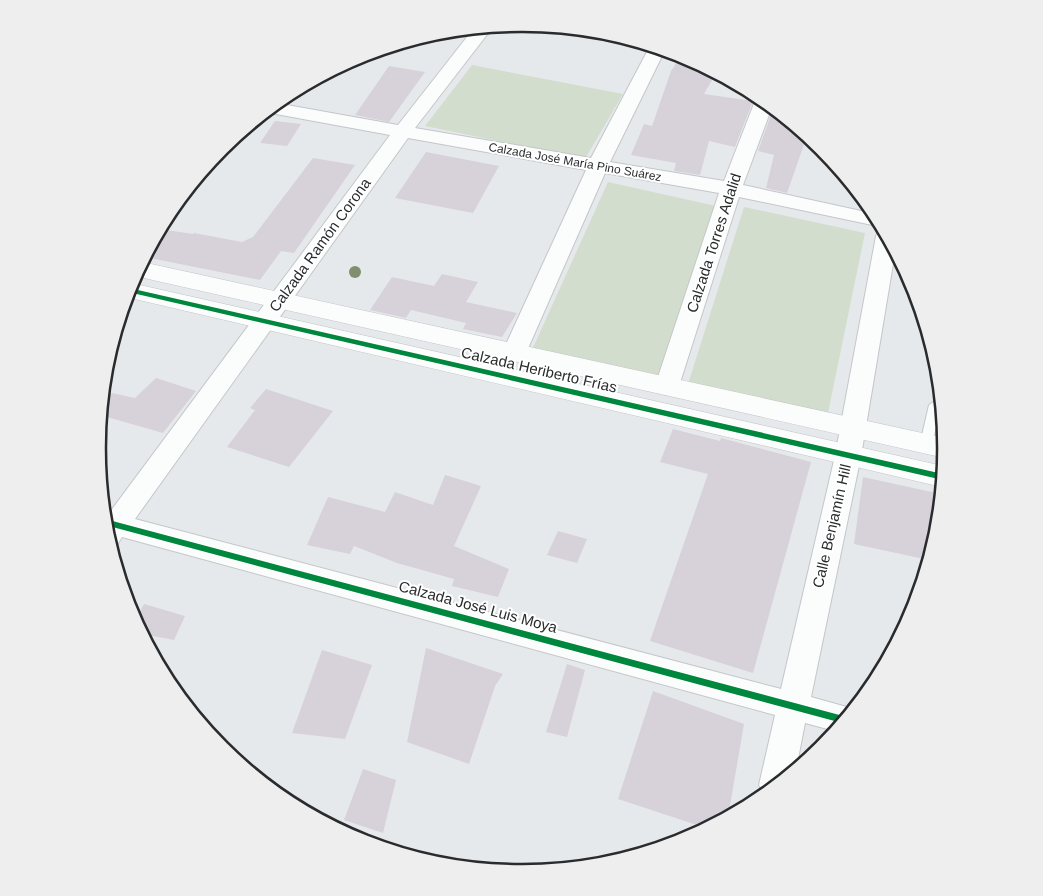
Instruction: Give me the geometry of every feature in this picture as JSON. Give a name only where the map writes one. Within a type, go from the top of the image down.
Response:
[{"type":"street","name":"Calzada Ramón Corona","points":[[113,523],[280,301],[402,132],[478,35]]},
{"type":"street","points":[[514,353],[597,167],[653,54]]},
{"type":"street","name":"Calzada José María Pino Suárez","points":[[286,106],[402,132],[731,189],[868,219]]},
{"type":"street","name":"Calzada Torres Adalid","points":[[667,386],[731,189],[761,109]]},
{"type":"street","name":"Calle Benjamín Hill","points":[[778,774],[848,456],[885,247]]},
{"type":"street","name":"Calzada Heriberto Frías","points":[[146,271],[936,446]]},
{"type":"street","name":"Calzada Heriberto Frías","points":[[137,292],[936,475]]},
{"type":"street","name":"Calzada José Luis Moya","points":[[114,529],[837,718]]},
{"type":"lane","points":[[935,414],[936,446]]},
{"type":"green space","points":[[472,65],[623,94],[585,159],[425,126]]},
{"type":"green space","points":[[608,182],[734,210],[664,380],[531,352]]},
{"type":"green space","points":[[744,207],[865,233],[828,413],[688,384]]},
{"type":"building","points":[[677,62],[681,64],[713,79],[704,94],[748,100],[752,103],[735,147],[709,141],[700,175],[674,171],[676,163],[631,155],[644,124],[652,126],[671,71]]},
{"type":"building","points":[[389,66],[425,72],[389,122],[355,115]]},
{"type":"building","points":[[771,116],[804,144],[787,193],[766,188],[774,155],[758,151]]},
{"type":"building","points":[[275,121],[301,124],[287,146],[260,143]]},
{"type":"building","points":[[426,152],[499,166],[473,213],[395,198]]},
{"type":"building","points":[[313,158],[355,165],[294,253],[281,251],[260,280],[152,258],[168,230],[242,242],[253,237]]},
{"type":"building","points":[[442,274],[478,282],[466,302],[517,313],[502,337],[463,329],[466,323],[411,310],[406,318],[370,310],[392,277],[434,286]]},
{"type":"building","points":[[156,378],[196,391],[163,433],[107,417],[110,394],[112,393],[135,398]]},
{"type":"building","points":[[266,389],[333,411],[289,467],[227,447],[255,410],[250,408]]},
{"type":"building","points":[[673,429],[720,441],[721,438],[811,462],[753,673],[650,641],[708,474],[660,462]]},
{"type":"building","points":[[445,475],[481,486],[454,546],[509,569],[498,597],[452,586],[454,579],[397,563],[354,546],[350,554],[307,545],[328,497],[385,512],[395,492],[433,505]]},
{"type":"building","points":[[863,477],[934,492],[922,559],[854,544]]},
{"type":"building","points":[[558,531],[587,539],[577,563],[547,555]]},
{"type":"building","points":[[144,604],[185,616],[174,640],[151,636],[140,612]]},
{"type":"building","points":[[426,648],[503,674],[495,686],[469,764],[407,742]]},
{"type":"building","points":[[322,650],[372,665],[345,739],[292,733]]},
{"type":"building","points":[[567,664],[585,670],[567,737],[546,732]]},
{"type":"building","points":[[653,691],[744,724],[729,808],[697,825],[618,799]]},
{"type":"building","points":[[363,769],[396,780],[383,833],[344,820]]},
{"type":"cycle path","points":[[137,292],[936,475]]},
{"type":"cycle path","points":[[113,524],[837,718]]}]
